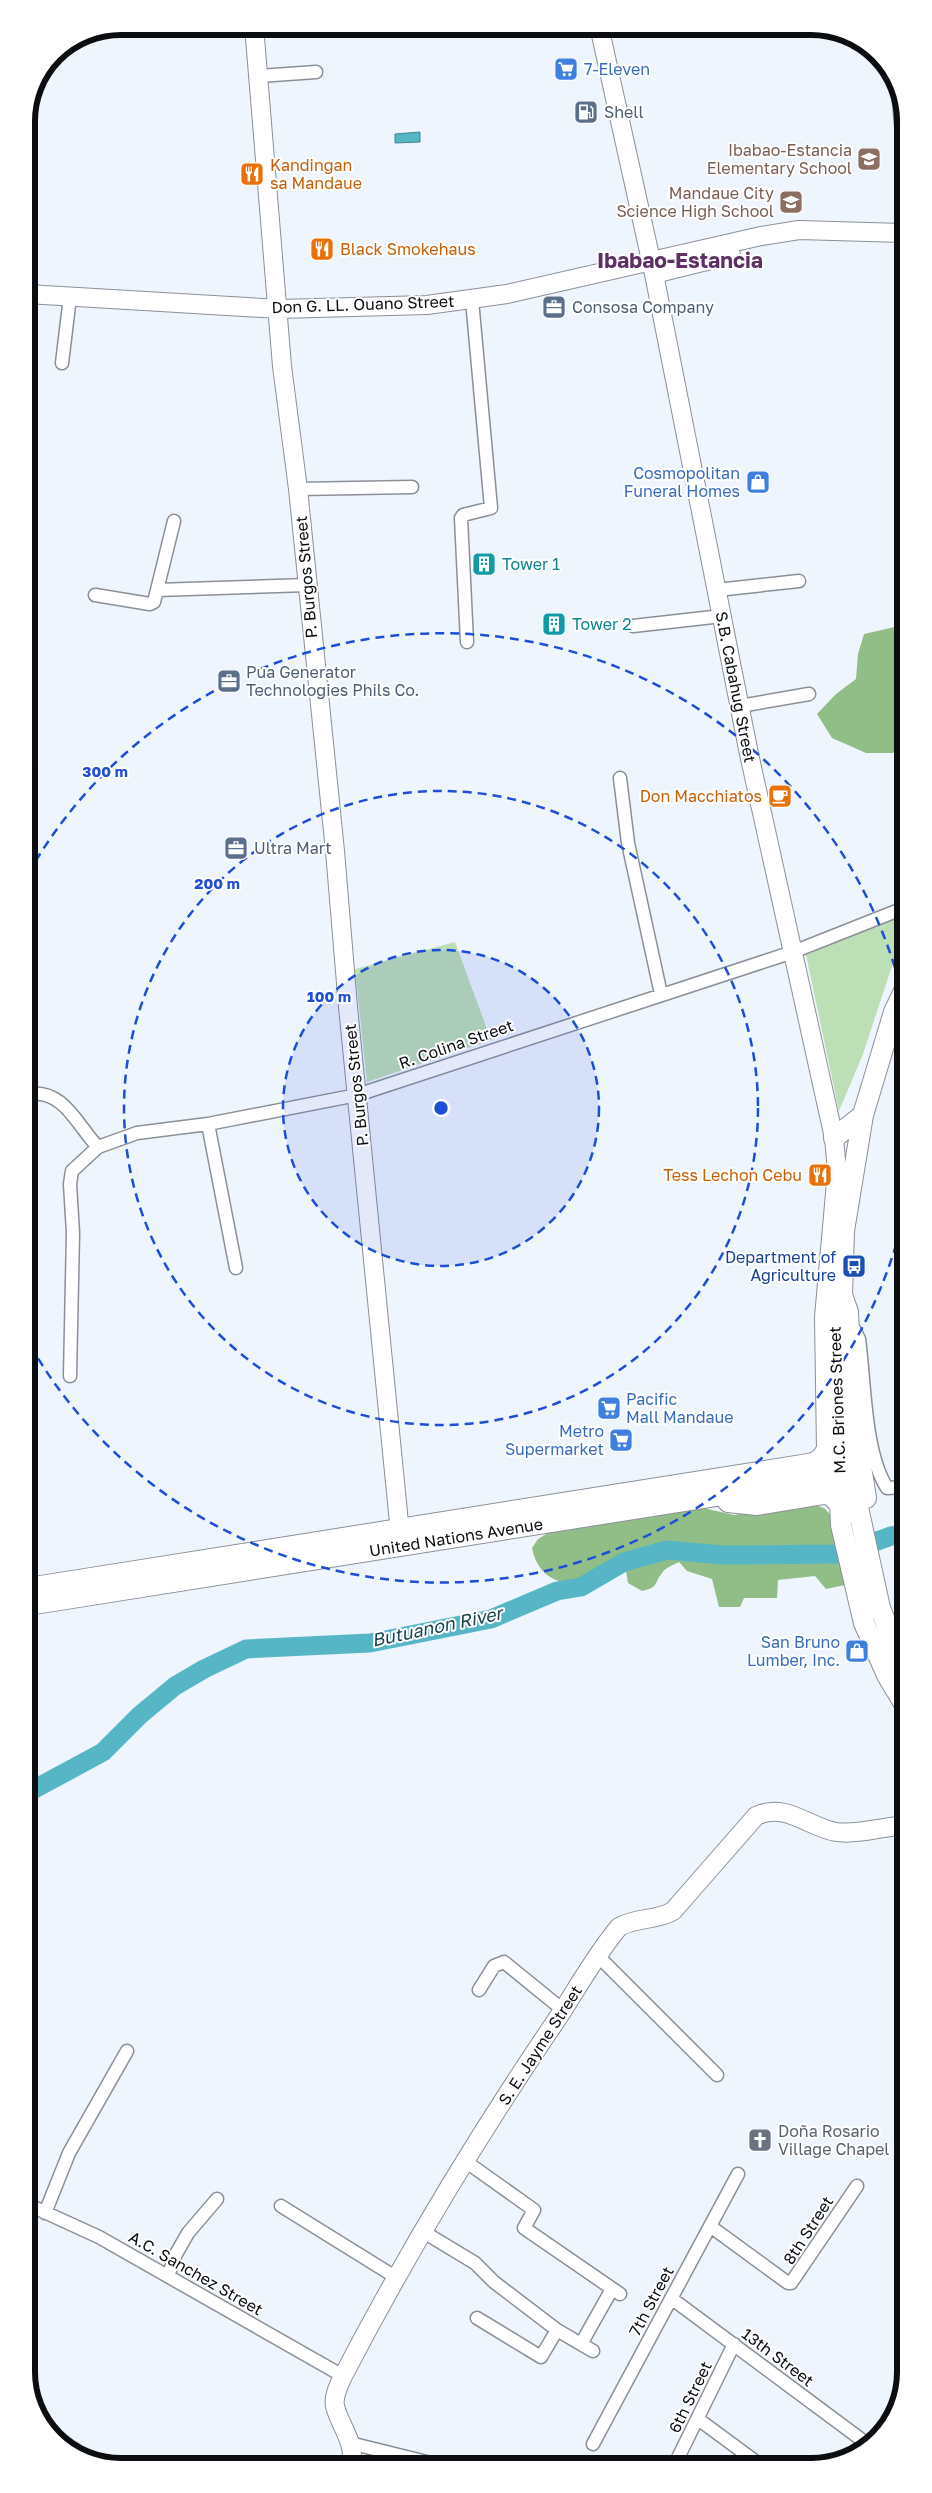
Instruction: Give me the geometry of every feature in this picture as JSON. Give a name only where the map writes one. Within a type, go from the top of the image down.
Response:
[{"type":"main road","name":"M.C. Briones Street","points":[[855,1432],[848,1320],[842,1295],[844,1231],[863,1115],[897,1008]]},
{"type":"main road","points":[[834,1138],[863,1115]]},
{"type":"main road","name":"M.C. Briones Street","points":[[842,1295],[833,1318],[840,1470],[853,1517]]},
{"type":"main road","points":[[812,1462],[826,1463],[840,1470],[850,1453],[855,1432]]},
{"type":"main road","points":[[855,1432],[853,1583],[868,1633],[887,1675],[897,1692]]},
{"type":"main road","name":"United Nations Avenue","points":[[35,1604],[812,1462]]},
{"type":"main road","name":"United Nations Avenue","points":[[35,1587],[401,1537],[696,1500],[823,1480],[833,1476],[840,1470]]},
{"type":"main road","points":[[696,1500],[757,1505],[824,1494],[831,1495],[853,1517],[897,1635]]},
{"type":"main road","points":[[878,1581],[886,1625],[897,1651]]},
{"type":"street","name":"P. Burgos Street","points":[[255,35],[279,308],[282,366],[298,489],[335,851],[401,1537]]},
{"type":"street","name":"S.B. Cabahug Street","points":[[601,35],[652,268],[740,706],[834,1138],[837,1170],[824,1317],[826,1446],[821,1457],[812,1462]]},
{"type":"street","points":[[258,76],[316,72]]},
{"type":"street","name":"Don G. LL. Ouano Street","points":[[35,295],[279,308],[428,305],[472,300],[652,268],[761,242],[897,238]]},
{"type":"street","points":[[62,363],[70,297]]},
{"type":"street","points":[[467,642],[461,518],[463,515],[491,508],[472,300]]},
{"type":"street","points":[[298,489],[412,486]]},
{"type":"street","points":[[95,595],[150,604],[154,602],[174,521]]},
{"type":"street","points":[[717,590],[799,581]]},
{"type":"street","points":[[157,590],[307,585]]},
{"type":"street","points":[[633,626],[722,616]]},
{"type":"street","points":[[740,706],[809,694]]},
{"type":"street","points":[[620,778],[628,843],[661,994]]},
{"type":"street","name":"R. Colina Street","points":[[98,1147],[137,1133],[208,1124],[357,1095],[793,952],[897,911]]},
{"type":"street","points":[[35,1093],[54,1098],[68,1109],[98,1147],[72,1171],[70,1184],[74,1234],[70,1376]]},
{"type":"street","points":[[208,1124],[236,1268]]},
{"type":"street","points":[[848,1320],[859,1339],[867,1422],[881,1479],[887,1488],[897,1487]]},
{"type":"street","name":"S. E. Jayme Street","points":[[352,2458],[350,2442],[334,2405],[335,2395],[343,2376],[422,2231],[465,2161],[618,1927],[636,1920],[664,1916],[673,1911],[756,1816],[766,1811],[779,1811],[791,1814],[836,1832],[897,1826]]},
{"type":"street","points":[[598,1956],[718,2075]]},
{"type":"street","points":[[479,1990],[494,1966],[504,1962],[563,2010]]},
{"type":"street","points":[[45,2212],[69,2153],[128,2051]]},
{"type":"street","points":[[465,2161],[534,2210],[524,2228],[616,2292],[581,2344]]},
{"type":"street","name":"7th Street","points":[[593,2444],[738,2174]]},
{"type":"street","name":"8th Street","points":[[710,2226],[788,2283],[792,2283],[857,2186]]},
{"type":"street","points":[[168,2276],[176,2254],[188,2233],[217,2200]]},
{"type":"street","points":[[281,2206],[397,2278]]},
{"type":"street","name":"A.C. Sanchez Street","points":[[35,2208],[99,2237],[343,2376]]},
{"type":"street","points":[[422,2231],[475,2263],[494,2282],[557,2330],[592,2351]]},
{"type":"street","name":"13th Street","points":[[671,2298],[863,2441]]},
{"type":"street","points":[[476,2318],[540,2357],[557,2330]]},
{"type":"street","name":"6th Street","points":[[678,2458],[734,2344]]},
{"type":"street","points":[[698,2419],[751,2458]]},
{"type":"street","points":[[350,2442],[413,2458]]},
{"type":"green space","points":[[897,626],[897,751],[893,753],[866,753],[832,738],[817,714],[836,694],[856,679],[858,654],[864,634]]},
{"type":"green space","points":[[897,918],[897,957],[892,966],[863,1054],[839,1111],[806,955]]},
{"type":"green space","points":[[455,942],[491,1040],[367,1082],[355,969]]},
{"type":"green space","points":[[806,1502],[824,1508],[832,1516],[845,1585],[826,1589],[815,1576],[778,1580],[777,1598],[744,1598],[740,1607],[719,1607],[712,1579],[687,1571],[679,1562],[663,1571],[653,1587],[642,1591],[628,1583],[626,1571],[618,1567],[586,1580],[573,1583],[555,1580],[540,1567],[532,1548],[538,1539],[548,1533],[699,1507],[734,1515]]},
{"type":"water","points":[[420,132],[420,142],[395,143],[395,134]]},
{"type":"waterway","name":"Butuanon River","points":[[35,1789],[103,1752],[140,1715],[175,1686],[204,1669],[246,1649],[370,1643],[491,1619],[557,1591],[581,1587],[624,1562],[667,1550],[722,1555],[842,1554],[897,1535]]},
{"type":"place","name":"7-Eleven","points":[[566,69]]},
{"type":"place","name":"Shell","points":[[586,112]]},
{"type":"place","name":"Ibabao-Estancia Elementary School","points":[[869,159]]},
{"type":"place","name":"Kandingan sa Mandaue","points":[[252,174]]},
{"type":"place","name":"Mandaue City Science High School","points":[[791,202]]},
{"type":"place","name":"Black Smokehaus","points":[[322,249]]},
{"type":"place","name":"Consosa Company","points":[[554,307]]},
{"type":"place","name":"Cosmopolitan Funeral Homes","points":[[758,482]]},
{"type":"place","name":"Tower 1","points":[[484,564]]},
{"type":"place","name":"Tower 2","points":[[554,624]]},
{"type":"place","name":"Pua Generator Technologies Phils Co.","points":[[229,681]]},
{"type":"place","name":"Don Macchiatos","points":[[780,796]]},
{"type":"place","name":"Ultra Mart","points":[[236,848]]},
{"type":"place","name":"Tess Lechon Cebu","points":[[820,1175]]},
{"type":"place","name":"Department of Agriculture","points":[[854,1266]]},
{"type":"place","name":"Pacific Mall Mandaue","points":[[609,1408]]},
{"type":"place","name":"Metro Supermarket","points":[[621,1440]]},
{"type":"place","name":"San Bruno Lumber, Inc.","points":[[857,1651]]},
{"type":"place","name":"Doña Rosario Village Chapel","points":[[760,2140]]},
{"type":"district","name":"Ibabao-Estancia","points":[[680,261]]}]
